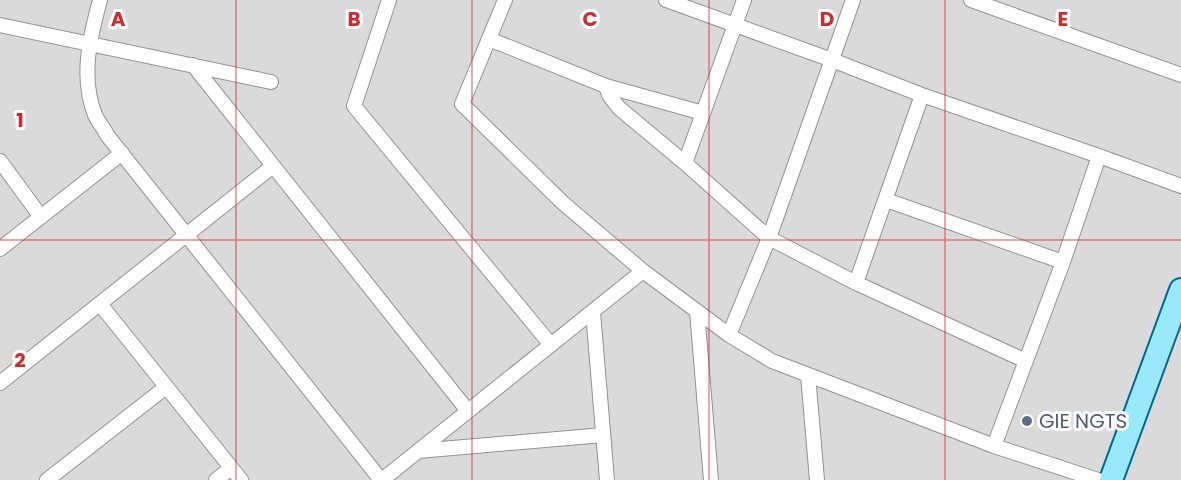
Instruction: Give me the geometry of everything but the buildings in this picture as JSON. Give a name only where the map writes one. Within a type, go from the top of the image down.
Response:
[{"type":"main road","points":[[1111,480],[1181,290]]},
{"type":"street","points":[[100,0],[91,33],[87,67],[89,91],[96,116],[107,135],[382,480],[643,271]]},
{"type":"street","points":[[389,0],[354,106],[550,345]]},
{"type":"street","points":[[505,0],[462,104],[563,203],[643,271],[729,335],[772,361],[994,446],[1098,480]]},
{"type":"street","points":[[666,0],[922,95],[1181,186]]},
{"type":"street","points":[[685,164],[744,0]]},
{"type":"street","points":[[729,335],[769,238],[853,0]]},
{"type":"street","points":[[971,0],[1181,75]]},
{"type":"street","points":[[0,25],[271,82]]},
{"type":"street","points":[[489,39],[606,86],[704,113]]},
{"type":"street","points":[[193,65],[468,411]]},
{"type":"street","points":[[606,86],[609,95],[619,108],[769,238],[856,283],[1026,361]]},
{"type":"street","points":[[856,283],[922,95]]},
{"type":"street","points":[[0,249],[122,153]]},
{"type":"street","points":[[994,446],[1063,262],[1099,156]]},
{"type":"street","points":[[0,161],[41,217]]},
{"type":"street","points":[[0,383],[273,166]]},
{"type":"street","points":[[886,200],[1063,262]]},
{"type":"street","points":[[100,304],[241,480]]},
{"type":"street","points":[[697,311],[711,480]]},
{"type":"street","points":[[593,312],[607,480]]},
{"type":"street","points":[[808,375],[817,480]]},
{"type":"street","points":[[46,480],[166,387]]},
{"type":"street","points":[[418,452],[603,435]]},
{"type":"street","points":[[216,480],[231,468]]},
{"type":"shaded area","points":[[0,0],[1181,0],[1181,480],[0,480]]},
{"type":"place","name":"GIE NGTS","points":[[1027,421]]}]
